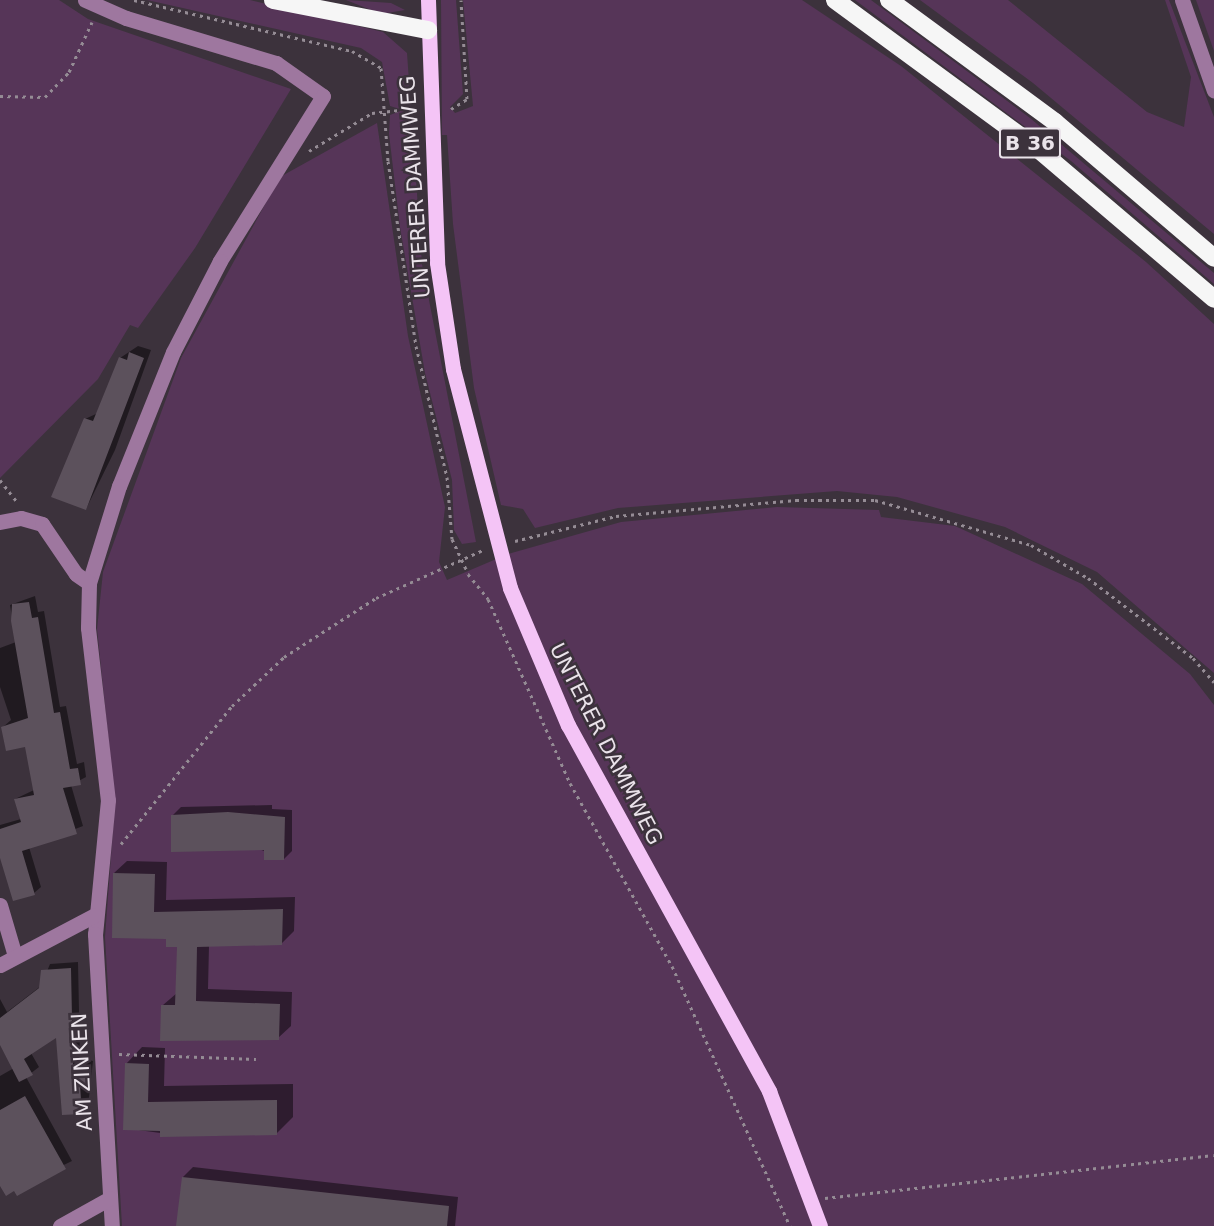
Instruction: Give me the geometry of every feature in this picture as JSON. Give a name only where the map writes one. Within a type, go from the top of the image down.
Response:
[{"type":"highway","points":[[273,0],[428,30]]},
{"type":"highway","name":"B 36","points":[[835,0],[1038,149],[1214,300]]},
{"type":"highway","name":"B 36","points":[[889,0],[1055,122],[1214,258]]},
{"type":"main road","name":"UNTERER DAMMWEG","points":[[428,0],[437,263],[453,369],[497,546],[553,694],[740,1033],[811,1199],[820,1226]]},
{"type":"street","points":[[85,0],[100,9]]},
{"type":"street","points":[[1182,0],[1214,91]]},
{"type":"street","name":"AM ZINKEN","points":[[100,9],[276,63],[323,96],[220,261],[156,390],[89,583],[88,628],[107,778],[105,850],[95,915],[112,1226]]},
{"type":"street","points":[[0,522],[23,519],[42,524],[76,574],[89,583]]},
{"type":"street","points":[[0,905],[15,956]]},
{"type":"street","points":[[0,965],[95,915]]},
{"type":"street","points":[[60,1226],[110,1198]]},
{"type":"path","points":[[134,0],[366,56],[383,74],[385,110]]},
{"type":"path","points":[[451,109],[467,99],[461,0]]},
{"type":"path","points":[[0,96],[33,100],[58,86],[100,9]]},
{"type":"path","points":[[274,172],[338,131],[385,110],[400,110]]},
{"type":"path","points":[[0,480],[23,519]]},
{"type":"path","points":[[105,850],[126,843],[204,739],[284,657],[376,598],[497,546],[616,516],[796,500],[875,500],[1031,545],[1088,578],[1193,658],[1214,682]]},
{"type":"path","points":[[102,1054],[256,1059]]},
{"type":"path","points":[[811,1199],[1214,1155]]},
{"type":"shaded area","points":[[0,0],[59,0],[88,19],[291,89],[195,248],[138,328],[130,325],[98,379],[0,478]]},
{"type":"shaded area","points":[[147,0],[250,0],[383,32],[407,53],[422,264],[476,542],[462,544],[454,530],[452,480],[425,373],[400,227],[389,134],[390,115],[403,110],[390,106],[382,62],[361,48]]},
{"type":"shaded area","points":[[346,0],[391,3],[405,10],[381,14]]},
{"type":"shaded area","points":[[441,0],[456,0],[463,94],[450,107],[455,113],[473,106],[463,0],[802,0],[901,66],[1146,262],[1214,324],[1214,673],[1097,572],[1005,527],[897,497],[837,491],[618,508],[535,528],[523,509],[501,505],[474,388],[453,224],[447,135],[442,135]]},
{"type":"shaded area","points":[[855,0],[871,0],[1030,118],[1214,273],[1214,284],[1071,161]]},
{"type":"shaded area","points":[[920,0],[1008,0],[1147,112],[1184,127],[1191,77],[1165,0],[1169,0],[1214,117],[1214,234],[1033,83]]},
{"type":"shaded area","points":[[1196,0],[1214,0],[1214,51]]},
{"type":"shaded area","points":[[377,123],[408,336],[445,507],[439,562],[447,580],[508,554],[621,522],[777,507],[879,510],[881,517],[955,526],[1082,584],[1190,674],[1214,705],[1214,1226],[122,1226],[105,937],[115,802],[97,629],[103,572],[181,358],[280,177]]},
{"type":"building","points":[[129,352],[144,358],[86,510],[51,497],[84,418],[93,421],[119,357],[127,360]]},
{"type":"building","points":[[29,602],[32,618],[38,617],[54,713],[60,712],[70,769],[78,768],[81,785],[63,788],[77,834],[22,851],[35,895],[13,901],[0,858],[0,829],[21,822],[14,799],[34,795],[25,747],[6,751],[1,727],[28,718],[11,621],[12,604]]},
{"type":"building","points":[[228,812],[285,817],[284,860],[264,860],[264,850],[171,852],[171,815]]},
{"type":"building","points":[[113,873],[155,874],[154,912],[283,909],[282,945],[197,947],[196,1001],[280,1004],[279,1040],[160,1041],[161,1005],[175,1005],[177,947],[166,947],[166,939],[112,938]]},
{"type":"building","points":[[71,968],[73,1065],[86,1068],[87,1084],[80,1085],[82,1114],[62,1115],[56,1038],[24,1059],[33,1075],[19,1082],[0,1045],[0,1018],[39,988],[41,970]]},
{"type":"building","points":[[125,1063],[149,1064],[148,1102],[277,1100],[277,1135],[160,1137],[160,1131],[123,1130]]},
{"type":"building","points":[[25,1096],[66,1169],[17,1196],[14,1191],[6,1196],[0,1186],[0,1110]]},
{"type":"building","points":[[182,1177],[449,1206],[447,1226],[176,1226]]}]
